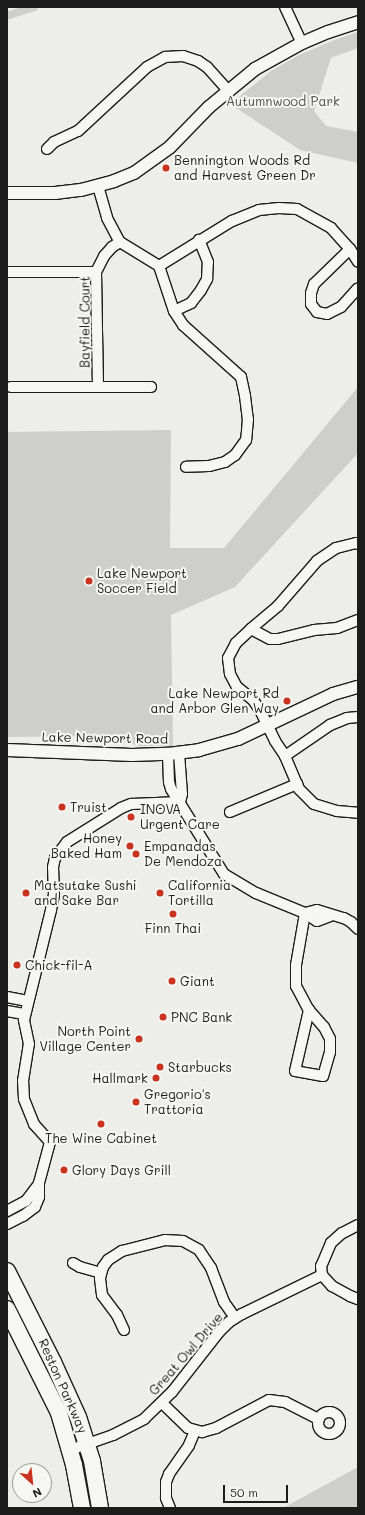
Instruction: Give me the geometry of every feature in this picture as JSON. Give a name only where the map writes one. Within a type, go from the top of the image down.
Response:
[{"type":"main road","name":"Reston Parkway","points":[[7,1271],[64,1384],[87,1444],[96,1479],[100,1508]]},
{"type":"main road","name":"Reston Parkway","points":[[7,1309],[51,1396],[70,1450],[82,1508]]},
{"type":"street","points":[[286,7],[302,43]]},
{"type":"street","points":[[7,193],[55,193],[81,190],[98,186],[134,173],[170,147],[228,90],[261,66],[302,43],[358,22]]},
{"type":"street","points":[[47,149],[54,142],[78,131],[147,68],[165,57],[183,56],[198,61],[207,67],[228,90]]},
{"type":"street","points":[[98,186],[107,218],[120,242],[159,266],[174,311],[183,325],[241,377],[248,419],[246,440],[235,455],[220,463],[186,467]]},
{"type":"street","points":[[159,266],[199,240],[239,218],[259,210],[279,208],[297,210],[331,228],[350,249],[358,262]]},
{"type":"street","points":[[174,311],[191,302],[201,290],[207,278],[208,262],[199,240]]},
{"type":"street","name":"Bayfield Court","points":[[98,387],[96,272],[104,256],[112,247],[120,242]]},
{"type":"street","points":[[350,249],[314,284],[311,293],[311,304],[316,312],[327,314],[341,307],[358,288]]},
{"type":"street","points":[[7,272],[96,272]]},
{"type":"street","name":"Bayfield Court","points":[[11,387],[151,387]]},
{"type":"street","points":[[358,544],[356,543],[336,548],[317,561],[278,606],[236,643],[228,658],[230,674],[237,687],[253,700],[260,710],[285,756],[297,784],[314,804],[337,811],[358,813]]},
{"type":"street","points":[[251,629],[270,639],[278,639],[314,630],[337,628],[358,620]]},
{"type":"street","name":"Lake Newport Road","points":[[7,750],[132,755],[173,754],[199,750],[224,743],[268,725],[334,694],[358,687]]},
{"type":"street","points":[[285,756],[330,725],[347,718],[358,716]]},
{"type":"street","points":[[173,754],[169,782],[197,832],[224,874],[256,893],[305,913],[317,921],[330,916],[344,918],[358,929]]},
{"type":"street","points":[[230,812],[297,784]]},
{"type":"street","points":[[7,1224],[23,1216],[35,1207],[39,1197],[39,1183],[50,1142],[34,1124],[24,1099],[23,1081],[29,1044],[24,1014],[51,910],[54,862],[63,846],[94,824],[126,806],[180,802]]},
{"type":"street","points":[[305,913],[296,965],[296,986],[309,1010],[324,1027],[330,1038],[330,1052],[323,1076],[295,1071],[309,1010]]},
{"type":"street","points":[[7,997],[28,1001]]},
{"type":"street","points":[[7,1011],[24,1014]]},
{"type":"street","points":[[7,1211],[30,1197],[39,1183]]},
{"type":"street","points":[[358,1224],[342,1233],[331,1243],[321,1266],[322,1275],[332,1286],[358,1299]]},
{"type":"street","points":[[124,1330],[117,1314],[102,1295],[100,1288],[101,1273],[108,1260],[122,1251],[165,1240],[183,1241],[192,1245],[206,1258],[218,1290],[235,1318]]},
{"type":"street","points":[[73,1263],[80,1267],[101,1273]]},
{"type":"street","name":"Great Owl Drive","points":[[70,1450],[130,1428],[162,1403],[219,1332],[235,1318],[322,1275]]},
{"type":"street","points":[[162,1403],[188,1428],[195,1431],[209,1431],[269,1400],[285,1402],[319,1419]]},
{"type":"street","points":[[331,1412],[339,1417],[341,1422],[339,1429],[336,1433],[327,1434],[319,1428],[319,1419],[326,1413],[331,1412]]},
{"type":"street","points":[[170,1508],[166,1498],[166,1482],[169,1474],[189,1446],[195,1431]]},
{"type":"green space","points":[[21,7],[37,7],[38,10],[7,20],[7,12]]},
{"type":"green space","name":"Autumnwood Park","points":[[358,32],[358,48],[331,58],[314,111],[326,126],[358,132],[358,163],[300,150],[230,104],[271,71],[301,54]]},
{"type":"green space","name":"Lake Newport Soccer Field","points":[[358,387],[358,453],[235,587],[171,615],[173,746],[140,746],[100,736],[7,737],[7,432],[171,430],[170,548],[224,548]]},
{"type":"green space","points":[[358,1467],[358,1507],[283,1508]]},
{"type":"place","name":"Bennington Woods Rd and Harvest Green Dr","points":[[166,168]]},
{"type":"place","name":"Lake Newport Soccer Field","points":[[89,581]]},
{"type":"place","name":"Lake Newport Rd and Arbor Glen Way","points":[[287,701]]},
{"type":"place","name":"Truist","points":[[62,807]]},
{"type":"place","name":"INOVA Urgent Care","points":[[131,817]]},
{"type":"place","name":"Honey Baked Ham","points":[[130,846]]},
{"type":"place","name":"Empanadas De Mendoza","points":[[136,854]]},
{"type":"place","name":"Matsutake Sushi and Sake Bar","points":[[26,893]]},
{"type":"place","name":"California Tortilla","points":[[160,893]]},
{"type":"place","name":"Finn Thai","points":[[173,914]]},
{"type":"place","name":"Chick-fil-A","points":[[17,965]]},
{"type":"place","name":"Giant","points":[[172,981]]},
{"type":"place","name":"PNC Bank","points":[[163,1017]]},
{"type":"place","name":"North Point Village Center","points":[[139,1039]]},
{"type":"place","name":"Starbucks","points":[[160,1067]]},
{"type":"place","name":"Hallmark","points":[[156,1078]]},
{"type":"place","name":"Gregorio's Trattoria","points":[[136,1102]]},
{"type":"place","name":"The Wine Cabinet","points":[[101,1124]]},
{"type":"place","name":"Glory Days Grill","points":[[64,1170]]}]
